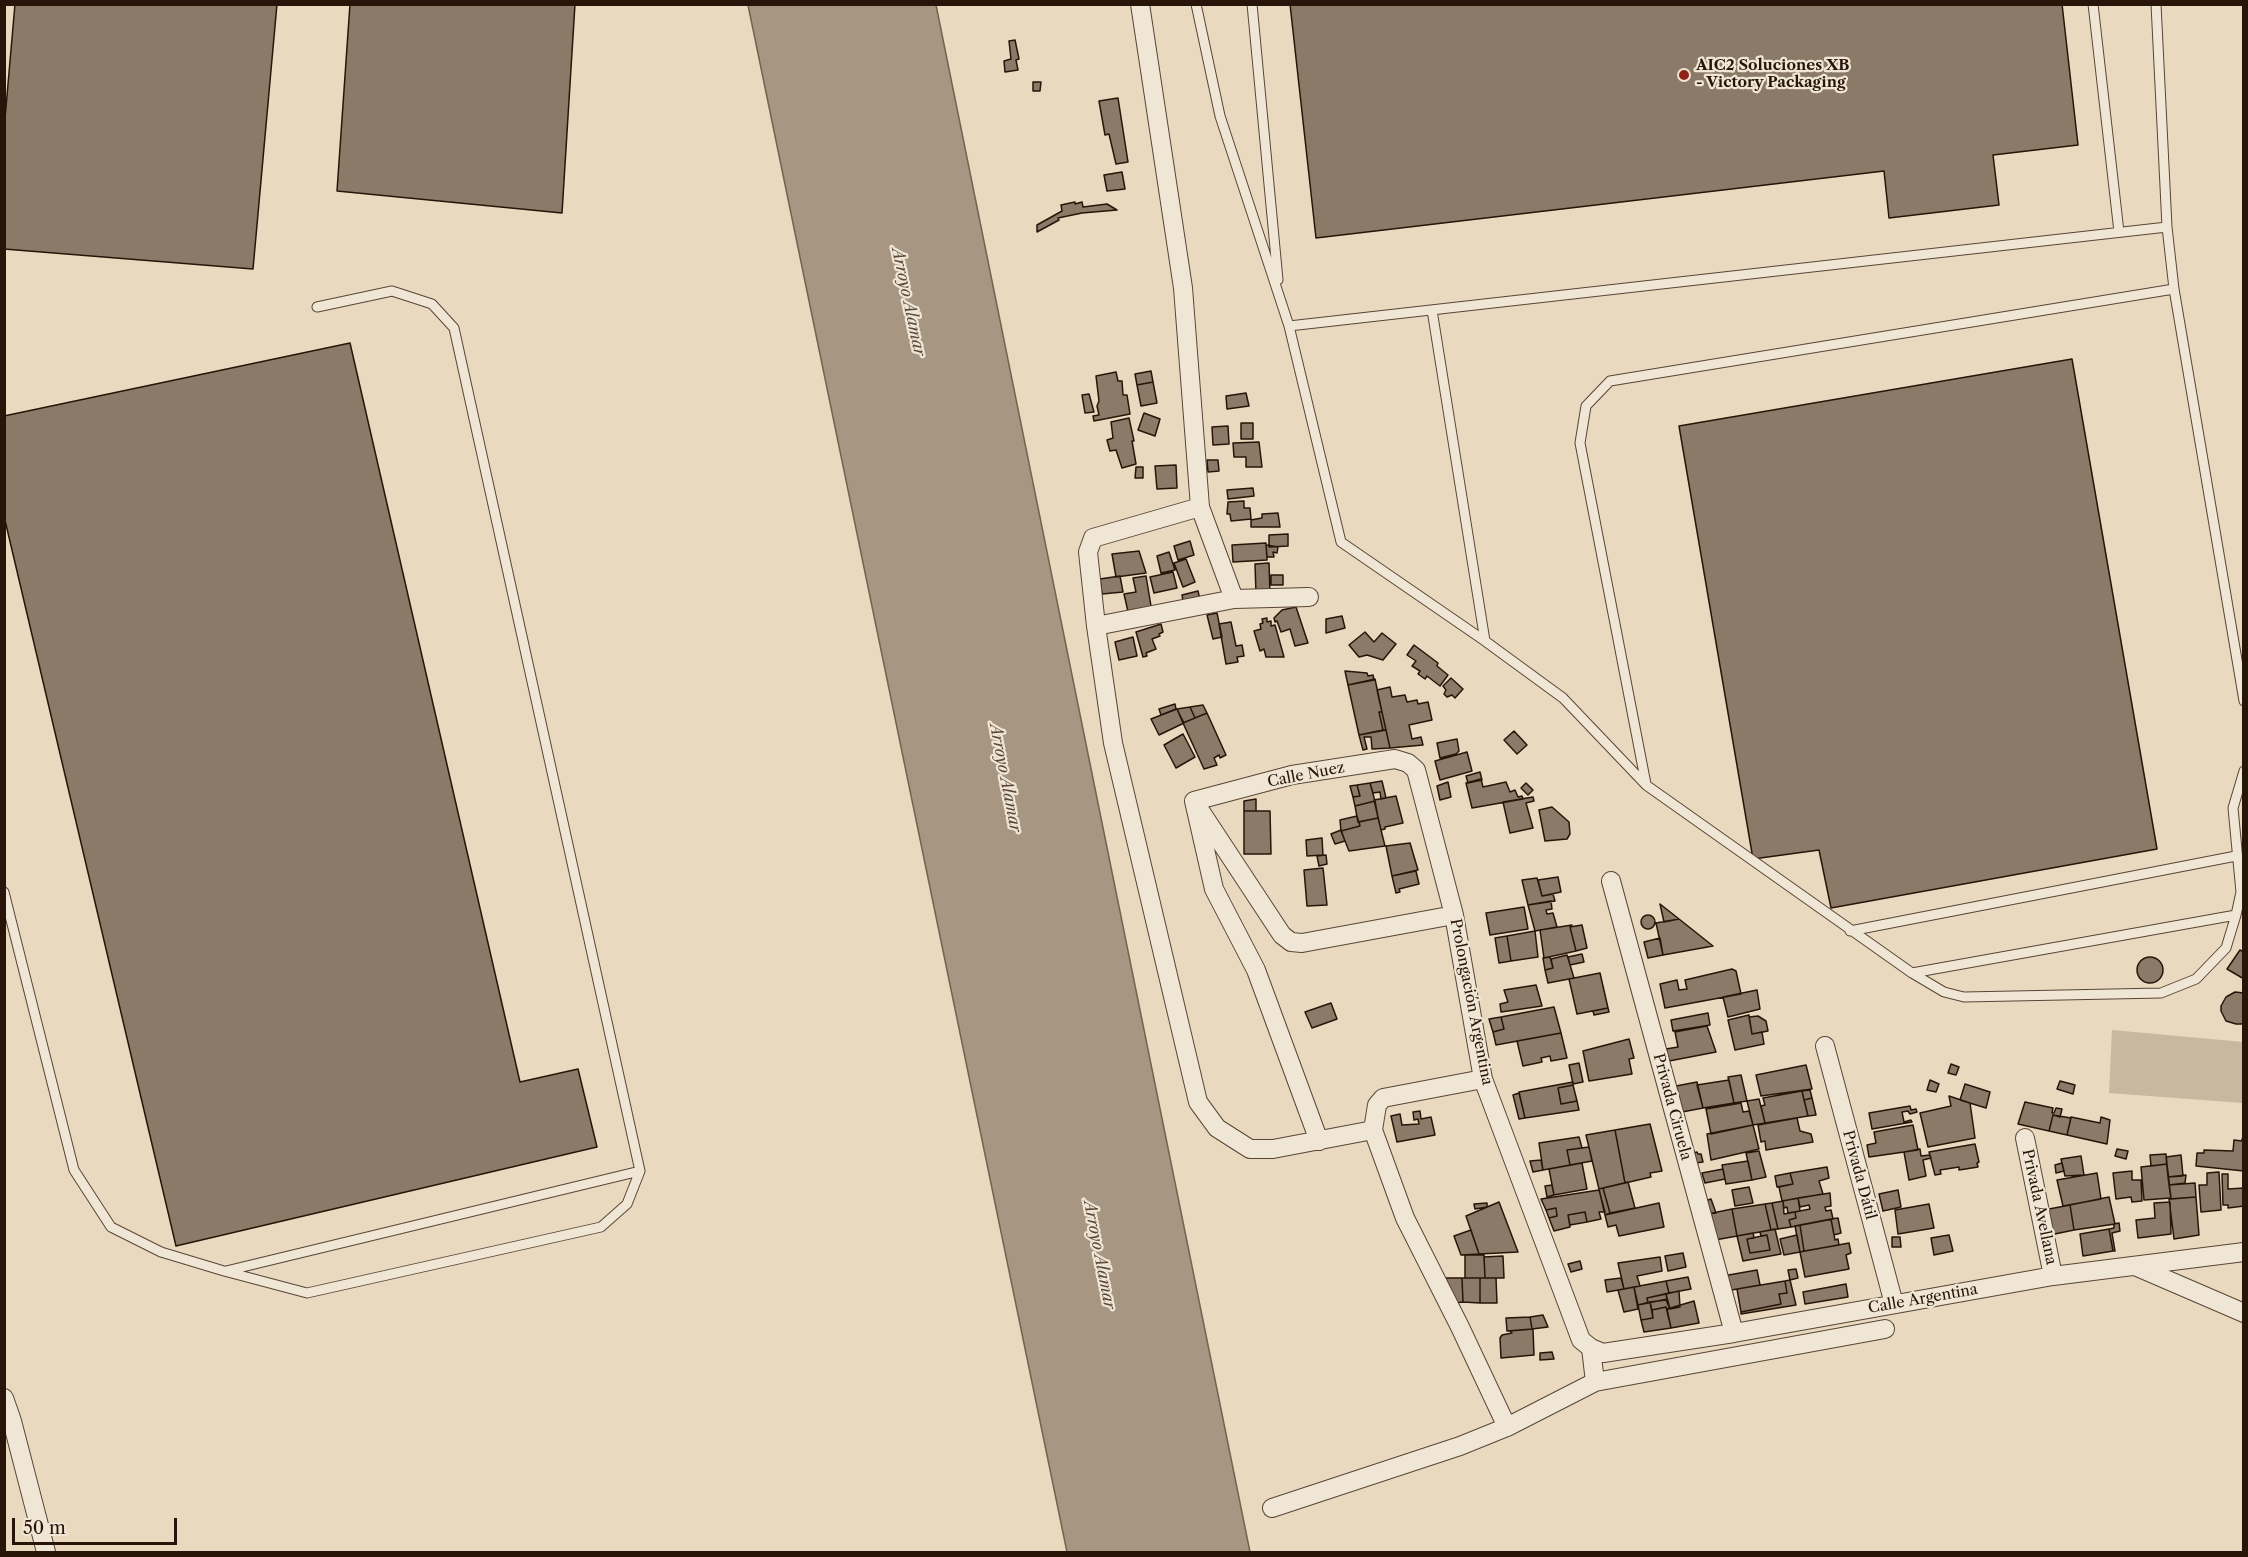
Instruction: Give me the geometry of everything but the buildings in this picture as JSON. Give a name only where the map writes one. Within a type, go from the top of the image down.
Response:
[{"type":"street","points":[[1140,4],[1182,288],[1200,507],[1234,599]]},
{"type":"street","points":[[1200,507],[1093,538],[1088,552],[1113,743],[1198,1102],[1217,1128],[1250,1149],[1273,1149],[1373,1130]]},
{"type":"street","points":[[1096,626],[1234,599],[1309,597]]},
{"type":"street","name":"Calle Nuez","points":[[1194,801],[1292,775],[1395,759],[1407,763],[1416,770]]},
{"type":"street","name":"Prolongación Argentina","points":[[1416,770],[1454,915],[1483,1079],[1581,1340],[1597,1351]]},
{"type":"street","points":[[1194,801],[1214,889],[1256,970],[1319,1141]]},
{"type":"street","points":[[1194,801],[1282,935],[1291,942],[1302,943],[1454,915]]},
{"type":"street","name":"Privada Ciruela","points":[[1611,881],[1734,1333]]},
{"type":"street","name":"Privada Dátil","points":[[1824,1046],[1894,1304]]},
{"type":"street","points":[[1483,1079],[1383,1098],[1377,1106],[1373,1130],[1404,1218],[1460,1327],[1507,1427]]},
{"type":"street","name":"Privada Avellana","points":[[2025,1138],[2053,1276]]},
{"type":"street","name":"Calle Argentina","points":[[1597,1351],[1734,1333],[2053,1276],[2244,1252]]},
{"type":"street","points":[[2135,1265],[2244,1313]]},
{"type":"street","points":[[1272,1508],[1460,1446],[1507,1427],[1596,1382],[1885,1329]]},
{"type":"street","points":[[1596,1382],[1597,1351]]},
{"type":"street","points":[[4,1398],[46,1552]]},
{"type":"lane","points":[[1196,4],[1220,116],[1289,326],[1341,542],[1485,641],[1563,699],[1646,785],[1850,931],[1912,974],[1944,992],[1964,997],[2160,993],[2196,979],[2226,948],[2241,892],[2233,807],[2244,771]]},
{"type":"lane","points":[[1252,4],[1279,296]]},
{"type":"lane","points":[[2093,4],[2119,232]]},
{"type":"lane","points":[[2156,4],[2168,227],[2174,290],[2244,700]]},
{"type":"lane","points":[[1289,326],[2168,227]]},
{"type":"lane","points":[[1646,785],[1580,443],[1586,406],[1610,381],[2174,290]]},
{"type":"lane","points":[[4,892],[74,1170],[111,1227],[161,1252],[307,1293],[601,1227],[627,1204],[640,1171],[454,328],[432,304],[392,291],[317,307]]},
{"type":"lane","points":[[1432,310],[1485,641]]},
{"type":"lane","points":[[1850,931],[2236,856]]},
{"type":"lane","points":[[1912,974],[2236,915]]},
{"type":"lane","points":[[224,1271],[640,1171]]},
{"type":"shaded area","points":[[2112,1030],[2243,1042],[2243,1103],[2109,1093]]},
{"type":"water","name":"Arroyo Alamar","points":[[748,5],[936,5],[1250,1552],[1067,1552]]},
{"type":"place","name":"AIC2 Soluciones XB - Victory Packaging","points":[[1684,75]]}]
